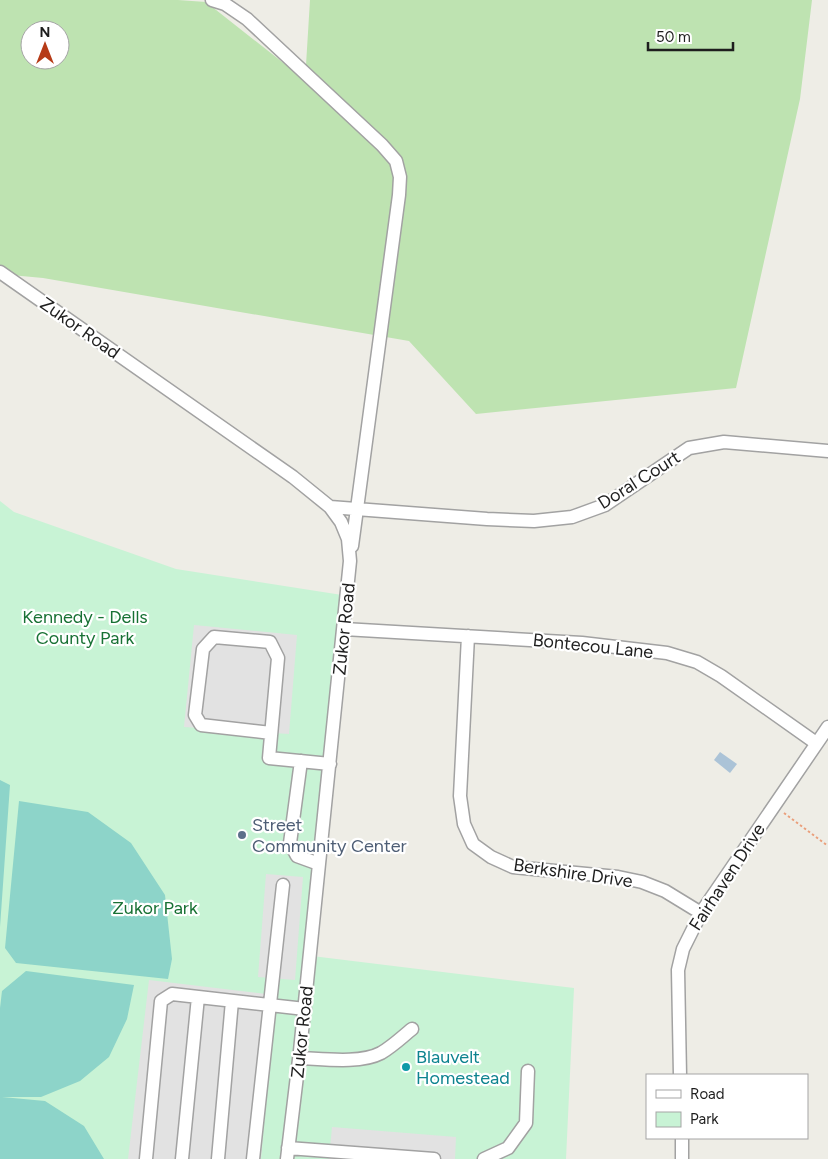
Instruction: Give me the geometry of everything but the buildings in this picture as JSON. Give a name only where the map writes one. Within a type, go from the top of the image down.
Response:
[{"type":"street","points":[[212,0],[225,2],[247,19],[382,145],[396,161],[400,177],[398,205],[350,561]]},
{"type":"street","name":"Zukor Road","points":[[0,272],[293,477],[330,507],[341,522],[348,539],[350,561],[344,629],[300,1058],[288,1154]]},
{"type":"street","name":"Doral Court","points":[[330,507],[534,521],[572,518],[605,505],[689,448],[724,442],[828,451]]},
{"type":"street","name":"Bontecou Lane","points":[[344,629],[582,643],[667,653],[697,662],[721,676],[816,743]]},
{"type":"street","name":"Berkshire Drive","points":[[468,636],[460,796],[464,824],[473,844],[491,857],[513,867],[618,877],[642,882],[665,891],[701,913]]},
{"type":"street","points":[[271,733],[201,725],[196,715],[203,649],[214,637],[270,642],[278,658],[269,758],[330,764]]},
{"type":"street","name":"Fairhaven Drive","points":[[680,1074],[678,970],[683,949],[701,913],[828,727]]},
{"type":"street","points":[[301,761],[290,843],[297,856],[319,864]]},
{"type":"street","points":[[253,1159],[283,885]]},
{"type":"street","points":[[146,1159],[161,1001],[172,994],[304,1009]]},
{"type":"street","points":[[182,1159],[198,997]]},
{"type":"street","points":[[218,1159],[232,1001]]},
{"type":"street","points":[[300,1058],[347,1060],[366,1058],[379,1054],[392,1046],[412,1029]]},
{"type":"street","points":[[484,1159],[508,1148],[526,1123],[528,1071]]},
{"type":"street","points":[[682,1139],[682,1159]]},
{"type":"street","points":[[288,1154],[434,1159]]},
{"type":"path","points":[[774,805],[828,846]]},
{"type":"green space","points":[[0,0],[178,0],[206,2],[286,65],[306,65],[310,0],[812,0],[800,99],[736,388],[476,414],[409,341],[43,278],[0,274]]},
{"type":"green space","name":"Zukor Park","points":[[0,501],[14,512],[176,569],[342,595],[285,1159],[0,1159]]},
{"type":"green space","points":[[0,780],[10,785],[0,927]]},
{"type":"green space","points":[[19,801],[88,812],[131,843],[165,895],[172,959],[168,979],[16,963],[5,948]]},
{"type":"green space","points":[[312,956],[574,988],[566,1159],[293,1159]]},
{"type":"green space","points":[[26,971],[134,985],[127,1019],[109,1057],[80,1081],[41,1097],[2,1097],[45,1101],[84,1126],[104,1159],[0,1159],[0,1008],[2,991]]},
{"type":"shaded area","points":[[194,625],[297,635],[289,734],[184,727]]},
{"type":"shaded area","points":[[720,752],[737,764],[730,773],[714,760]]},
{"type":"shaded area","points":[[266,874],[303,877],[295,980],[258,977]]},
{"type":"shaded area","points":[[149,980],[275,995],[261,1159],[128,1159]]},
{"type":"shaded area","points":[[332,1127],[456,1137],[455,1159],[329,1159]]},
{"type":"place","name":"Street Community Center","points":[[242,835]]},
{"type":"place","name":"Blauvelt Homestead","points":[[406,1067]]},
{"type":"park label","name":"Kennedy - Dells County Park","points":[[85,628]]}]
